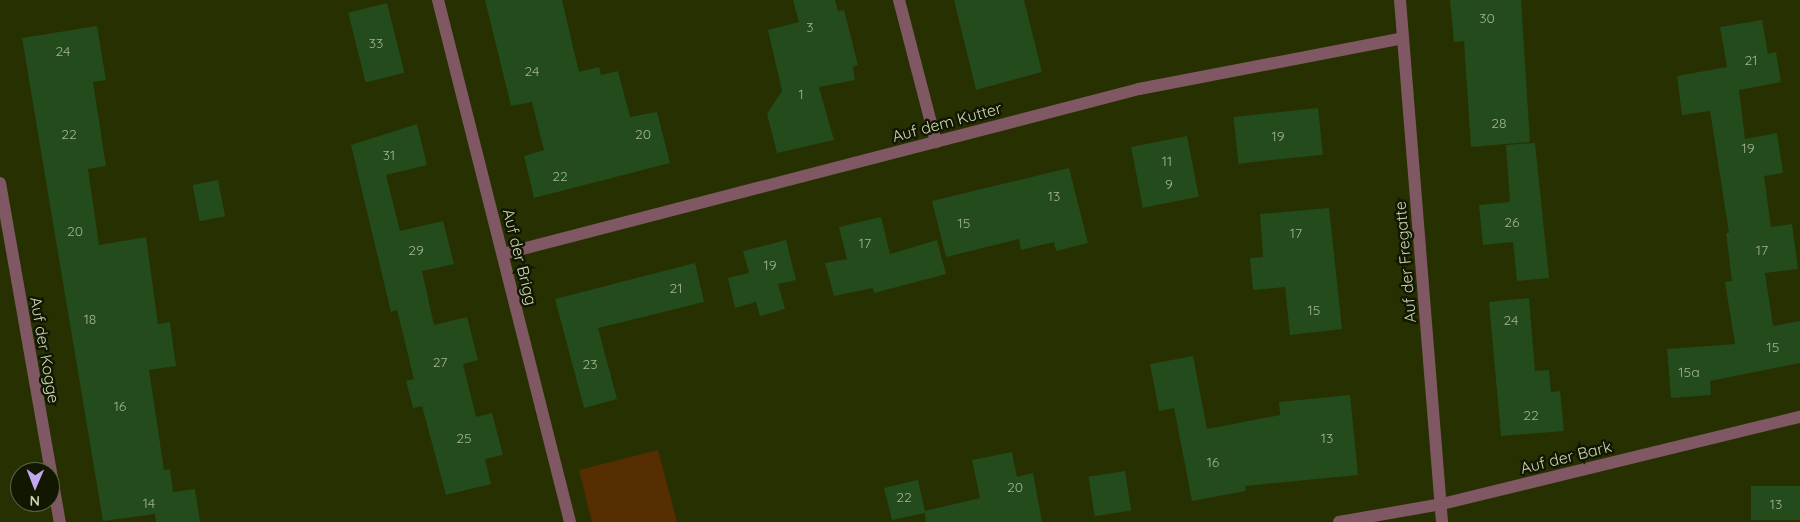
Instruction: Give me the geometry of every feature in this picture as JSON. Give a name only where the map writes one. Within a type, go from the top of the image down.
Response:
[{"type":"street","name":"Auf der Brigg","points":[[438,0],[570,522]]},
{"type":"street","points":[[899,0],[936,142]]},
{"type":"street","name":"Auf der Fregatte","points":[[1400,0],[1442,522]]},
{"type":"street","name":"Auf dem Kutter","points":[[503,254],[1139,89],[1403,38]]},
{"type":"street","name":"Auf der Kogge","points":[[0,182],[60,522]]},
{"type":"street","name":"Auf der Bark","points":[[1339,522],[1442,504],[1800,417]]},
{"type":"shaded area","points":[[658,450],[677,522],[592,522],[579,470]]},
{"type":"building","points":[[485,0],[562,0],[579,72],[599,67],[601,75],[618,71],[630,117],[657,112],[670,163],[534,198],[524,156],[544,150],[532,102],[511,106]]},
{"type":"building","points":[[793,0],[835,0],[838,11],[844,10],[858,65],[853,67],[855,80],[819,87],[834,140],[777,153],[767,114],[782,91],[768,30],[799,22]]},
{"type":"building","points":[[954,0],[1024,0],[1042,72],[976,90]]},
{"type":"building","points":[[1450,0],[1521,0],[1530,142],[1471,147],[1464,41],[1454,42]]},
{"type":"building","points":[[387,3],[404,73],[366,83],[348,13]]},
{"type":"building","points":[[1762,20],[1768,54],[1776,52],[1781,82],[1739,90],[1745,139],[1777,133],[1783,173],[1764,176],[1771,227],[1792,224],[1798,269],[1765,273],[1773,326],[1800,321],[1800,363],[1710,381],[1711,395],[1671,398],[1667,349],[1735,344],[1725,282],[1732,281],[1726,233],[1729,233],[1710,111],[1682,115],[1677,76],[1727,67],[1720,27]]},
{"type":"building","points":[[97,26],[106,80],[93,82],[106,166],[88,169],[99,245],[146,237],[158,324],[170,322],[176,366],[149,370],[164,470],[170,469],[173,492],[195,489],[200,522],[156,522],[155,514],[103,521],[22,38]]},
{"type":"building","points":[[1318,108],[1323,155],[1238,164],[1233,117]]},
{"type":"building","points":[[417,124],[427,165],[386,175],[400,231],[443,221],[454,264],[422,271],[434,325],[467,317],[478,360],[463,364],[476,417],[492,413],[503,455],[485,459],[491,484],[446,495],[422,406],[413,408],[406,381],[414,379],[397,310],[391,312],[351,145]]},
{"type":"building","points":[[1187,136],[1199,197],[1143,208],[1131,147]]},
{"type":"building","points":[[1535,143],[1549,278],[1517,281],[1513,242],[1483,245],[1479,205],[1510,202],[1506,145]]},
{"type":"building","points":[[1069,168],[1088,243],[1056,251],[1054,242],[1021,250],[1019,239],[946,257],[932,201]]},
{"type":"building","points":[[218,180],[225,216],[200,221],[192,185]]},
{"type":"building","points":[[1329,208],[1342,329],[1290,335],[1285,287],[1253,290],[1250,258],[1263,257],[1260,214]]},
{"type":"building","points":[[881,217],[890,254],[937,240],[946,274],[874,293],[873,288],[834,296],[825,263],[847,259],[839,227]]},
{"type":"building","points":[[786,240],[796,280],[778,284],[785,309],[760,316],[756,302],[735,308],[728,278],[749,273],[743,251]]},
{"type":"building","points":[[695,263],[704,302],[598,328],[617,399],[584,408],[555,299]]},
{"type":"building","points":[[1529,298],[1535,371],[1549,370],[1551,392],[1560,391],[1564,431],[1501,436],[1489,302]]},
{"type":"building","points":[[1193,356],[1207,429],[1280,415],[1279,402],[1350,395],[1358,475],[1245,486],[1246,491],[1192,501],[1174,408],[1159,411],[1150,364]]},
{"type":"building","points":[[1012,452],[1017,477],[1033,473],[1042,522],[926,522],[925,513],[892,520],[884,488],[918,480],[925,511],[980,498],[972,460]]},
{"type":"building","points":[[1125,471],[1131,511],[1095,516],[1088,477]]},
{"type":"building","points":[[1751,486],[1800,486],[1800,520],[1751,520]]}]
